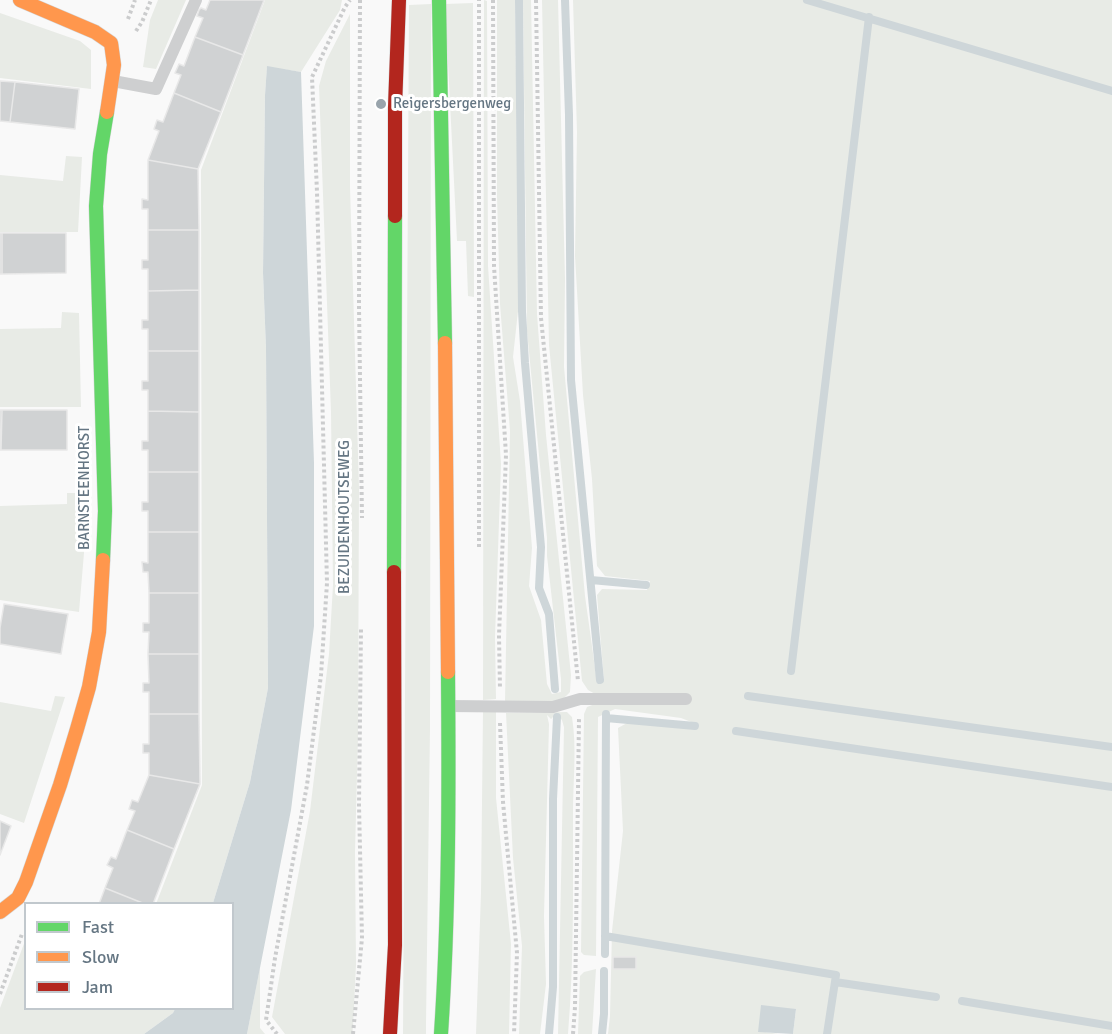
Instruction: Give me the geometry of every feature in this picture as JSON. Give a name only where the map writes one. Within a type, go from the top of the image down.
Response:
[{"type":"main road","name":"BARNSTEENHORST","points":[[18,898],[70,752],[89,687],[99,632],[105,511],[96,206],[100,154],[114,65],[111,43],[95,32],[20,0]]},
{"type":"main road","points":[[390,1034],[395,945],[393,789],[394,107],[399,0]]},
{"type":"main road","points":[[439,0],[444,211],[448,830],[446,977],[441,1034]]},
{"type":"main road","points":[[0,912],[18,898]]},
{"type":"lane","points":[[112,81],[156,89],[196,0]]},
{"type":"lane","points":[[447,706],[553,707],[580,699],[686,699]]},
{"type":"path","points":[[277,1034],[266,1020],[307,785],[321,675],[327,583],[312,77],[350,0]]},
{"type":"path","name":"BEZUIDENHOUTSEWEG","points":[[360,0],[359,307],[362,520]]},
{"type":"path","points":[[493,0],[494,266],[506,455],[499,636],[500,707],[503,802],[517,953],[514,1034]]},
{"type":"path","points":[[536,0],[541,318],[580,699],[573,1034]]},
{"type":"path","points":[[353,1034],[362,938],[359,805],[361,627]]},
{"type":"path","points":[[18,898],[24,924]]},
{"type":"path","points":[[0,994],[24,931]]},
{"type":"shaded area","points":[[158,0],[186,0],[156,69],[143,67],[150,20]]},
{"type":"shaded area","points":[[265,0],[342,0],[340,10],[301,72],[267,67],[263,273],[266,348],[268,688],[250,782],[213,902],[157,902],[202,785],[201,170]]},
{"type":"shaded area","points":[[484,0],[487,1],[488,266],[501,464],[495,637],[496,699],[483,700]]},
{"type":"shaded area","points":[[497,0],[515,0],[519,302],[513,357],[520,401],[532,548],[529,586],[541,620],[547,684],[552,694],[561,692],[561,679],[547,556],[527,331],[523,0],[531,0],[537,314],[546,435],[571,675],[570,692],[561,701],[505,701],[510,431],[500,304],[497,196]]},
{"type":"shaded area","points":[[542,0],[558,0],[565,279],[564,367],[585,596],[597,682],[604,681],[597,595],[602,589],[647,590],[650,581],[605,576],[597,566],[592,479],[583,395],[575,256],[577,132],[573,0],[1112,0],[1112,1034],[793,1034],[796,1009],[758,1031],[779,1034],[608,1034],[612,931],[623,831],[618,728],[627,723],[698,728],[699,725],[681,718],[615,709],[598,717],[596,956],[584,955],[581,952],[584,714],[587,707],[595,704],[597,695],[588,690],[582,681],[549,345]],"holes":[[[613,957],[636,957],[636,968],[613,969]]]},
{"type":"shaded area","points":[[473,3],[474,297],[468,296],[466,241],[457,241],[445,4]]},
{"type":"shaded area","points":[[431,4],[430,729],[426,1034],[403,1034],[409,5]]},
{"type":"shaded area","points":[[0,13],[80,41],[91,50],[91,89],[0,78]]},
{"type":"shaded area","points":[[350,14],[350,187],[359,488],[356,965],[353,1027],[352,1034],[285,1034],[272,1017],[310,811],[329,654],[333,585],[331,412],[319,86],[326,61]]},
{"type":"shaded area","points":[[267,66],[301,72],[314,463],[314,626],[291,810],[247,1034],[144,1034],[174,1010],[234,1010],[234,902],[213,902],[250,782],[268,688],[266,348],[263,273]]},
{"type":"shaded area","points":[[66,156],[82,157],[78,232],[0,232],[0,175],[63,181]]},
{"type":"shaded area","points":[[62,312],[79,313],[81,407],[0,407],[0,329],[61,328]]},
{"type":"shaded area","points":[[67,493],[85,493],[84,553],[79,612],[0,600],[0,506],[67,504]]},
{"type":"shaded area","points":[[55,696],[65,697],[24,823],[0,814],[0,702],[51,711]]},
{"type":"shaded area","points":[[483,712],[496,712],[496,798],[511,944],[509,1034],[476,1034],[481,893]]},
{"type":"shaded area","points":[[567,712],[572,717],[575,753],[572,952],[568,1034],[558,1034],[564,727],[562,720],[556,714],[551,719],[547,715],[549,724],[544,916],[546,984],[540,1034],[519,1034],[522,946],[513,858],[506,713]]},
{"type":"shaded area","points":[[24,944],[24,1010],[174,1010],[144,1034],[0,1034],[0,1008]]},
{"type":"shaded area","points":[[260,967],[260,1028],[265,1034],[247,1034]]},
{"type":"shaded area","points":[[596,969],[592,1034],[578,1034],[580,976],[584,972]]},
{"type":"shaded area","points":[[761,1005],[796,1009],[793,1034],[758,1032]]},
{"type":"building","points":[[210,0],[264,0],[243,55],[195,37],[203,18],[197,16],[199,10],[201,8],[206,10]]},
{"type":"building","points":[[195,37],[243,55],[221,112],[174,93],[181,75],[175,73],[179,64],[184,66]]},
{"type":"building","points":[[0,81],[15,82],[10,122],[0,121]]},
{"type":"building","points":[[15,82],[79,89],[75,129],[10,122]]},
{"type":"building","points":[[174,93],[221,112],[198,169],[148,160],[159,131],[154,129],[157,120],[163,122]]},
{"type":"building","points":[[148,160],[198,169],[199,230],[148,230],[148,209],[142,209],[142,199],[148,200]]},
{"type":"building","points":[[148,230],[199,230],[199,290],[148,291],[148,269],[142,269],[142,260],[148,260]]},
{"type":"building","points":[[0,233],[2,233],[2,274],[0,274]]},
{"type":"building","points":[[2,233],[66,233],[66,273],[2,274]]},
{"type":"building","points":[[199,290],[199,351],[148,351],[148,329],[142,329],[142,320],[148,320],[148,291]]},
{"type":"building","points":[[148,351],[199,351],[199,412],[148,411],[148,390],[142,390],[142,381],[148,381]]},
{"type":"building","points":[[0,410],[2,410],[1,450],[0,450]]},
{"type":"building","points":[[2,410],[67,410],[67,450],[1,450]]},
{"type":"building","points":[[148,411],[199,412],[199,472],[148,472],[148,450],[142,450],[142,441],[148,441]]},
{"type":"building","points":[[148,472],[199,472],[199,532],[148,532],[148,511],[142,511],[142,502],[148,502]]},
{"type":"building","points":[[148,532],[199,532],[199,593],[149,593],[148,572],[143,572],[142,562],[148,563]]},
{"type":"building","points":[[149,593],[199,593],[199,654],[148,654],[149,632],[143,632],[143,623],[149,623]]},
{"type":"building","points":[[4,604],[68,614],[61,654],[0,644]]},
{"type":"building","points":[[148,654],[199,654],[199,714],[149,714],[149,692],[143,692],[143,683],[149,683]]},
{"type":"building","points":[[149,714],[199,714],[200,784],[149,775],[149,753],[143,753],[143,744],[149,744]]},
{"type":"building","points":[[149,775],[200,784],[174,849],[127,830],[135,811],[129,809],[132,800],[138,802]]},
{"type":"building","points":[[0,821],[11,826],[0,855]]},
{"type":"building","points":[[127,830],[174,849],[154,902],[140,902],[105,888],[113,868],[107,865],[111,857],[116,859]]},
{"type":"building","points":[[105,888],[140,902],[100,902]]},
{"type":"building","points":[[613,957],[636,957],[636,969],[613,969]]},
{"type":"waterway","points":[[519,0],[522,311],[541,547],[539,588],[549,614],[555,689]]},
{"type":"waterway","points":[[565,0],[569,115],[571,380],[600,680]]},
{"type":"waterway","points":[[807,0],[1112,91]]},
{"type":"waterway","points":[[791,671],[869,17]]},
{"type":"waterway","points":[[591,580],[646,585]]},
{"type":"waterway","points":[[748,696],[1112,747]]},
{"type":"waterway","points":[[605,954],[606,714]]},
{"type":"waterway","points":[[549,1034],[553,987],[553,799],[557,717]]},
{"type":"waterway","points":[[606,718],[695,726]]},
{"type":"waterway","points":[[736,731],[1112,787]]},
{"type":"waterway","points":[[605,936],[836,975],[827,1034]]},
{"type":"waterway","points":[[602,1034],[604,971]]},
{"type":"waterway","points":[[835,982],[936,997]]},
{"type":"waterway","points":[[962,1001],[1112,1026]]},
{"type":"traffic: fast","points":[[439,0],[445,343]]},
{"type":"traffic: fast","points":[[103,560],[105,511],[96,206],[100,154],[107,112]]},
{"type":"traffic: fast","points":[[394,572],[395,216]]},
{"type":"traffic: fast","points":[[441,1034],[448,853],[448,672]]},
{"type":"traffic: slow","points":[[20,0],[95,32],[111,43],[114,65],[107,112]]},
{"type":"traffic: slow","points":[[445,343],[448,672]]},
{"type":"traffic: slow","points":[[0,912],[18,898],[26,882],[77,729],[89,687],[99,632],[103,560]]},
{"type":"traffic: jam","points":[[395,216],[395,107],[399,0]]},
{"type":"traffic: jam","points":[[390,1034],[395,945],[394,572]]},
{"type":"place","name":"Reigersbergenweg","points":[[381,104]]}]
